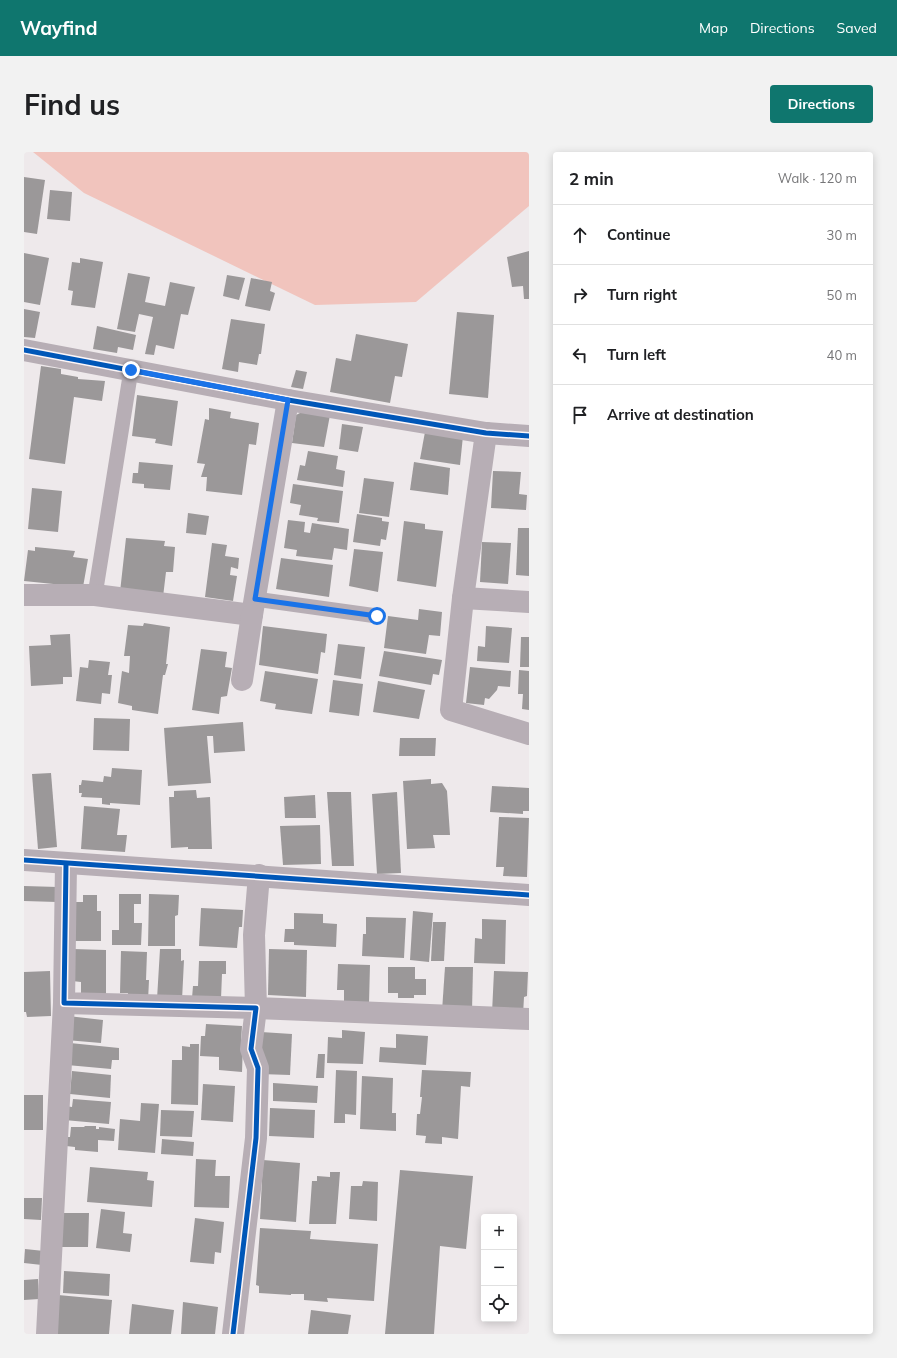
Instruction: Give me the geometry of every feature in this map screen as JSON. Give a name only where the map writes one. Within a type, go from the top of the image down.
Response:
[{"type":"street","points":[[24,350],[288,400],[486,433],[529,436]]},
{"type":"street","points":[[242,680],[288,400]]},
{"type":"street","points":[[486,433],[463,598],[451,710],[529,734]]},
{"type":"street","points":[[24,595],[95,595],[253,607]]},
{"type":"street","points":[[463,598],[529,602]]},
{"type":"street","points":[[24,860],[66,864],[259,875],[529,895]]},
{"type":"street","points":[[47,1334],[64,1003],[66,864]]},
{"type":"street","points":[[233,1334],[256,1138],[258,1068],[251,1049],[256,1008],[254,935],[259,875]]},
{"type":"street","points":[[64,1003],[256,1008],[529,1019]]},
{"type":"lane","points":[[95,595],[131,370]]},
{"type":"lane","points":[[253,607],[377,616]]},
{"type":"shaded area","points":[[33,152],[529,152],[529,206],[416,302],[315,305],[84,193]]},
{"type":"building","points":[[24,177],[45,180],[37,234],[24,232]]},
{"type":"building","points":[[50,190],[72,192],[70,221],[47,219]]},
{"type":"building","points":[[529,251],[529,299],[524,299],[523,286],[512,287],[507,257]]},
{"type":"building","points":[[24,253],[49,258],[40,305],[24,302]]},
{"type":"building","points":[[80,258],[103,262],[95,308],[71,305],[73,291],[68,290],[72,262],[80,263]]},
{"type":"building","points":[[128,273],[150,277],[145,302],[165,306],[170,282],[195,287],[188,315],[181,314],[174,349],[156,345],[154,355],[145,354],[153,317],[139,314],[135,332],[117,329]]},
{"type":"building","points":[[227,275],[245,278],[239,300],[223,296]]},
{"type":"building","points":[[251,278],[272,282],[270,291],[275,293],[270,311],[245,306]]},
{"type":"building","points":[[24,309],[40,312],[35,338],[24,337]]},
{"type":"building","points":[[457,312],[494,315],[488,398],[449,394]]},
{"type":"building","points":[[231,319],[265,324],[261,354],[259,354],[257,365],[239,362],[238,372],[222,369]]},
{"type":"building","points":[[97,326],[136,335],[133,350],[118,347],[117,353],[93,349]]},
{"type":"building","points":[[356,334],[408,344],[402,377],[395,376],[390,403],[330,392],[336,358],[351,361]]},
{"type":"building","points":[[41,366],[61,369],[61,374],[78,377],[78,379],[105,381],[102,401],[74,397],[65,464],[29,459]]},
{"type":"building","points":[[296,370],[307,372],[303,389],[291,387]]},
{"type":"building","points":[[137,395],[178,401],[172,446],[155,443],[156,439],[132,436]]},
{"type":"building","points":[[209,408],[231,412],[230,418],[259,423],[256,445],[249,444],[242,495],[206,491],[207,477],[201,477],[205,464],[197,463],[205,419],[209,420]]},
{"type":"building","points":[[304,411],[330,415],[324,447],[292,443],[296,415]]},
{"type":"building","points":[[342,424],[363,427],[358,452],[339,449]]},
{"type":"building","points":[[425,432],[463,436],[460,465],[420,459]]},
{"type":"building","points":[[308,451],[338,456],[336,469],[345,471],[343,487],[297,480],[300,465],[305,466]]},
{"type":"building","points":[[139,462],[173,465],[170,490],[144,488],[144,484],[132,483],[133,473],[138,473]]},
{"type":"building","points":[[414,462],[450,468],[448,495],[410,490]]},
{"type":"building","points":[[493,471],[521,472],[519,494],[527,495],[526,510],[491,508]]},
{"type":"building","points":[[364,478],[394,482],[389,517],[359,513]]},
{"type":"building","points":[[293,484],[343,491],[339,523],[317,521],[318,518],[299,515],[301,505],[290,503]]},
{"type":"building","points":[[32,488],[62,491],[58,532],[28,529]]},
{"type":"building","points":[[188,513],[209,516],[206,535],[186,533]]},
{"type":"building","points":[[357,514],[382,518],[382,521],[389,522],[386,540],[381,539],[380,546],[353,542]]},
{"type":"building","points":[[288,520],[305,522],[304,532],[310,533],[312,523],[349,529],[347,550],[334,548],[332,560],[296,556],[297,550],[284,548]]},
{"type":"building","points":[[404,521],[425,524],[425,529],[443,531],[436,587],[397,581]]},
{"type":"building","points":[[518,528],[529,528],[529,576],[516,575]]},
{"type":"building","points":[[126,538],[165,541],[164,546],[175,547],[173,572],[166,572],[163,597],[120,592]]},
{"type":"building","points":[[482,542],[511,543],[508,584],[480,582]]},
{"type":"building","points":[[212,543],[227,545],[225,556],[239,558],[238,569],[231,567],[230,575],[237,576],[233,601],[205,597]]},
{"type":"building","points":[[35,547],[75,551],[73,557],[88,559],[83,587],[24,581],[28,550],[35,551]]},
{"type":"building","points":[[354,549],[383,552],[378,592],[349,586]]},
{"type":"building","points":[[281,558],[333,565],[329,597],[276,589]]},
{"type":"building","points":[[419,609],[442,612],[440,636],[429,635],[426,654],[384,648],[388,616],[418,620]]},
{"type":"building","points":[[144,623],[170,627],[166,664],[168,664],[165,675],[163,675],[158,714],[132,710],[132,706],[118,703],[122,671],[129,673],[130,656],[124,656],[128,625],[143,626]]},
{"type":"building","points":[[263,626],[327,634],[325,653],[321,652],[318,674],[259,665]]},
{"type":"building","points":[[486,626],[512,628],[509,663],[477,661],[478,646],[485,647]]},
{"type":"building","points":[[70,634],[72,677],[63,677],[63,684],[31,686],[29,646],[51,645],[50,635]]},
{"type":"building","points":[[521,637],[529,637],[529,667],[520,667]]},
{"type":"building","points":[[338,644],[365,647],[361,679],[334,675]]},
{"type":"building","points":[[201,649],[227,652],[225,667],[232,668],[227,696],[221,697],[219,714],[192,710]]},
{"type":"building","points":[[384,651],[442,660],[439,675],[433,674],[431,685],[379,676]]},
{"type":"building","points":[[89,660],[110,662],[108,675],[112,675],[110,694],[102,693],[101,704],[76,701],[80,667],[88,668]]},
{"type":"building","points":[[470,667],[511,671],[510,687],[498,686],[497,690],[489,699],[485,698],[484,705],[466,703]]},
{"type":"building","points":[[519,670],[529,671],[529,710],[522,709],[523,694],[518,694]]},
{"type":"building","points":[[265,671],[318,679],[312,714],[275,709],[276,704],[260,701]]},
{"type":"building","points":[[333,680],[363,684],[359,716],[329,712]]},
{"type":"building","points":[[378,681],[425,690],[419,719],[373,712]]},
{"type":"building","points":[[94,718],[130,719],[129,751],[93,750]]},
{"type":"building","points":[[243,722],[245,751],[214,753],[213,736],[207,736],[211,783],[168,786],[164,728]]},
{"type":"building","points":[[400,738],[436,738],[435,756],[399,756]]},
{"type":"building","points":[[112,768],[142,770],[140,805],[110,803],[110,805],[102,804],[102,798],[81,797],[82,793],[79,793],[79,785],[81,785],[82,780],[103,782],[104,776],[111,777]]},
{"type":"building","points":[[51,773],[57,847],[38,849],[32,774]]},
{"type":"building","points":[[431,779],[431,784],[442,783],[447,791],[450,835],[433,835],[435,848],[407,849],[403,781]]},
{"type":"building","points":[[492,786],[529,788],[529,811],[523,811],[523,814],[490,812]]},
{"type":"building","points":[[196,790],[197,798],[210,797],[212,849],[188,849],[188,847],[171,848],[169,797],[174,797],[174,791]]},
{"type":"building","points":[[327,792],[351,792],[354,866],[332,866]]},
{"type":"building","points":[[397,792],[401,873],[377,874],[372,794]]},
{"type":"building","points":[[315,795],[316,818],[285,818],[284,797]]},
{"type":"building","points":[[84,806],[120,809],[117,835],[127,835],[125,852],[81,849]]},
{"type":"building","points":[[499,817],[529,818],[527,877],[503,876],[504,867],[496,867]]},
{"type":"building","points":[[320,825],[321,864],[283,865],[280,826]]},
{"type":"building","points":[[24,886],[58,887],[57,902],[24,901]]},
{"type":"building","points":[[119,894],[141,894],[141,904],[134,904],[134,923],[142,923],[141,945],[112,945],[112,930],[119,930]]},
{"type":"building","points":[[149,894],[179,895],[178,915],[175,916],[175,946],[148,946]]},
{"type":"building","points":[[83,895],[97,895],[97,911],[101,911],[101,941],[74,941],[74,902],[83,902]]},
{"type":"building","points":[[201,908],[243,910],[242,927],[239,927],[237,948],[199,946]]},
{"type":"building","points":[[413,911],[433,913],[429,962],[410,960]]},
{"type":"building","points":[[294,913],[323,914],[323,923],[337,924],[336,947],[294,945],[294,942],[284,942],[285,929],[294,929]]},
{"type":"building","points":[[366,917],[406,918],[404,958],[362,956],[363,934],[366,934]]},
{"type":"building","points":[[482,919],[506,920],[505,964],[474,963],[475,938],[482,939]]},
{"type":"building","points":[[433,922],[446,922],[444,961],[431,961]]},
{"type":"building","points":[[73,949],[106,950],[106,995],[81,994],[81,982],[72,981]]},
{"type":"building","points":[[160,949],[181,949],[181,961],[184,960],[182,1000],[157,999]]},
{"type":"building","points":[[269,949],[307,950],[306,997],[268,995]]},
{"type":"building","points":[[121,951],[147,952],[146,980],[149,980],[148,1001],[127,1001],[128,993],[120,993]]},
{"type":"building","points":[[199,961],[226,961],[226,974],[222,974],[221,999],[192,998],[193,986],[198,986]]},
{"type":"building","points":[[338,964],[370,965],[369,1003],[344,1003],[344,990],[337,990]]},
{"type":"building","points":[[388,967],[415,967],[415,979],[426,979],[426,995],[414,995],[414,998],[398,998],[398,993],[388,993]]},
{"type":"building","points":[[445,967],[473,967],[472,1011],[442,1011]]},
{"type":"building","points":[[50,971],[51,1016],[27,1017],[26,1012],[24,1012],[24,972]]},
{"type":"building","points":[[494,971],[528,972],[527,996],[524,997],[523,1015],[492,1013]]},
{"type":"building","points":[[68,1016],[103,1020],[101,1043],[66,1040]]},
{"type":"building","points":[[206,1024],[242,1026],[242,1072],[219,1070],[219,1057],[200,1056],[201,1036],[205,1036]]},
{"type":"building","points":[[342,1030],[365,1032],[363,1064],[327,1063],[328,1037],[342,1038]]},
{"type":"building","points":[[261,1032],[292,1034],[290,1075],[260,1074]]},
{"type":"building","points":[[396,1034],[428,1036],[426,1065],[379,1062],[380,1047],[396,1048]]},
{"type":"building","points":[[70,1043],[119,1048],[119,1060],[112,1060],[111,1069],[67,1065]]},
{"type":"building","points":[[190,1044],[199,1044],[198,1105],[171,1104],[172,1060],[182,1060],[182,1046],[190,1047]]},
{"type":"building","points":[[318,1054],[325,1054],[324,1078],[316,1078]]},
{"type":"building","points":[[336,1070],[357,1071],[356,1115],[345,1114],[345,1123],[334,1123]]},
{"type":"building","points":[[422,1070],[471,1072],[470,1087],[461,1086],[458,1139],[442,1137],[442,1144],[425,1143],[426,1136],[416,1135],[417,1114],[420,1114],[422,1097],[420,1097]]},
{"type":"building","points":[[72,1071],[111,1075],[110,1098],[70,1094]]},
{"type":"building","points":[[362,1076],[393,1078],[392,1113],[396,1113],[396,1131],[360,1129]]},
{"type":"building","points":[[273,1083],[318,1086],[317,1103],[273,1101]]},
{"type":"building","points":[[203,1084],[235,1086],[233,1122],[201,1120]]},
{"type":"building","points":[[24,1095],[43,1095],[43,1130],[24,1130]]},
{"type":"building","points":[[73,1099],[111,1102],[109,1124],[64,1120],[65,1106],[72,1107]]},
{"type":"building","points":[[141,1103],[159,1104],[155,1153],[118,1150],[120,1119],[140,1121]]},
{"type":"building","points":[[270,1108],[315,1110],[314,1138],[269,1136]]},
{"type":"building","points":[[161,1110],[194,1111],[192,1137],[160,1136]]},
{"type":"building","points":[[96,1126],[96,1129],[99,1129],[99,1127],[115,1129],[114,1141],[98,1140],[98,1152],[75,1150],[75,1147],[66,1146],[66,1137],[70,1137],[71,1127]]},
{"type":"building","points":[[162,1139],[194,1142],[193,1156],[161,1154]]},
{"type":"building","points":[[196,1159],[216,1160],[215,1176],[230,1176],[229,1208],[194,1207]]},
{"type":"building","points":[[263,1160],[300,1163],[296,1222],[260,1219]]},
{"type":"building","points":[[90,1167],[148,1172],[147,1180],[154,1181],[152,1207],[87,1202]]},
{"type":"building","points":[[400,1170],[473,1176],[466,1249],[440,1246],[434,1334],[385,1334]]},
{"type":"building","points":[[330,1172],[340,1172],[336,1224],[309,1224],[312,1181],[317,1181],[317,1176],[330,1177]]},
{"type":"building","points":[[363,1181],[378,1182],[377,1221],[349,1219],[351,1186],[362,1186]]},
{"type":"building","points":[[24,1198],[42,1198],[41,1220],[24,1219]]},
{"type":"building","points":[[101,1209],[125,1212],[123,1233],[132,1234],[130,1252],[96,1248]]},
{"type":"building","points":[[62,1213],[89,1213],[88,1247],[60,1247]]},
{"type":"building","points":[[195,1218],[224,1222],[221,1253],[215,1252],[214,1264],[190,1262]]},
{"type":"building","points":[[260,1228],[311,1231],[310,1239],[378,1244],[374,1301],[327,1298],[328,1302],[304,1300],[304,1294],[291,1295],[259,1293],[259,1286],[256,1285]]},
{"type":"building","points":[[25,1249],[44,1251],[42,1265],[24,1263]]},
{"type":"building","points":[[64,1271],[110,1274],[109,1296],[63,1293]]},
{"type":"building","points":[[38,1279],[39,1299],[24,1300],[24,1280]]},
{"type":"building","points":[[58,1295],[112,1300],[109,1334],[55,1334]]},
{"type":"building","points":[[183,1302],[218,1307],[215,1334],[181,1334]]},
{"type":"building","points":[[132,1304],[174,1310],[171,1334],[129,1334]]},
{"type":"building","points":[[311,1310],[351,1315],[348,1334],[308,1334]]},
{"type":"cycle path","points":[[24,350],[288,400],[486,433],[529,436]]},
{"type":"cycle path","points":[[24,860],[529,895]]},
{"type":"cycle path","points":[[66,864],[64,1003],[256,1008],[251,1049],[258,1068],[256,1138],[233,1334]]},
{"type":"route","points":[[131,370],[288,400],[255,599],[377,616]]}]
